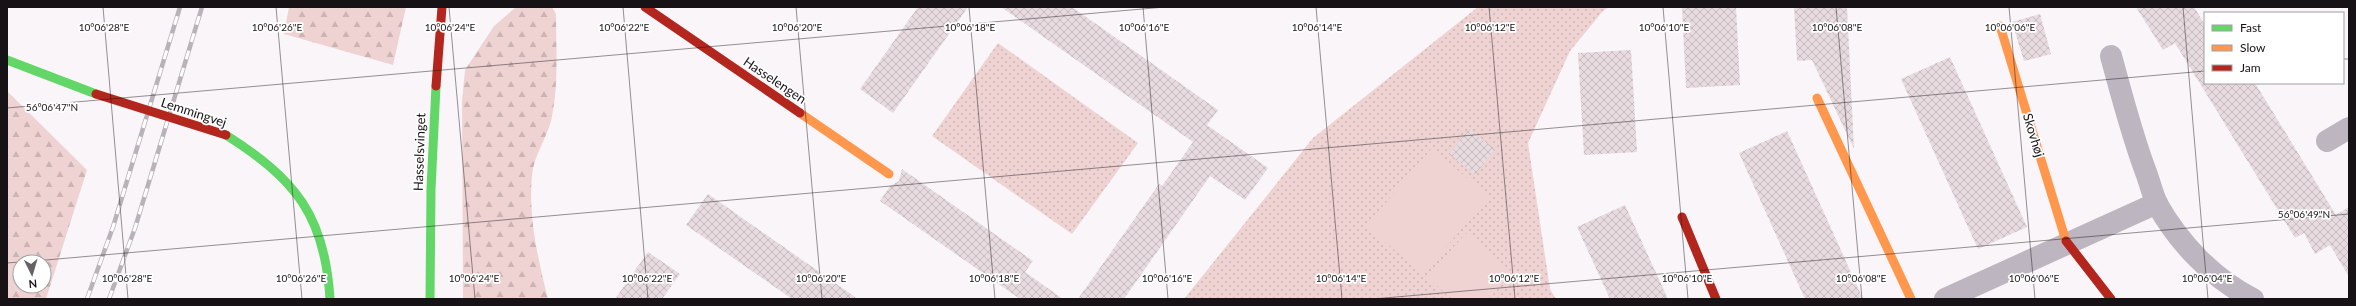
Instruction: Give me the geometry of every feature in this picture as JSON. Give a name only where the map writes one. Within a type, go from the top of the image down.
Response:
[{"type":"street","name":"Hasselsvinget","points":[[430,299],[430,194],[435,84],[442,7]]},
{"type":"street","name":"Hasselengen","points":[[646,7],[889,174]]},
{"type":"street","name":"Skovhøj","points":[[2000,26],[2067,244],[2111,299]]},
{"type":"street","points":[[2111,56],[2140,156],[2157,203],[2183,242],[2210,270],[2240,293],[2253,299]]},
{"type":"street","name":"Lemmingvej","points":[[7,60],[96,94],[226,135],[257,154],[287,180],[311,215],[326,254],[330,299]]},
{"type":"street","points":[[1817,98],[1911,299]]},
{"type":"street","points":[[2327,141],[2349,128]]},
{"type":"street","points":[[1945,299],[2157,203]]},
{"type":"street","points":[[1682,217],[1716,299]]},
{"type":"green space","points":[[289,7],[406,7],[393,65],[284,34]]},
{"type":"green space","points":[[516,7],[552,7],[556,14],[554,108],[549,128],[533,168],[531,191],[531,206],[535,238],[548,299],[463,299],[462,101],[465,70],[494,26]]},
{"type":"green space","points":[[1478,7],[1609,7],[1603,11],[1570,51],[1528,143],[1550,289],[1556,299],[1184,299],[1313,138]]},
{"type":"green space","points":[[998,43],[1138,143],[1072,234],[932,136]]},
{"type":"green space","points":[[7,91],[87,170],[52,280],[52,254],[12,254],[12,294],[48,294],[46,299],[7,299]]},
{"type":"green space","points":[[1432,148],[1489,197],[1423,274],[1366,226]]},
{"type":"green space","points":[[1466,233],[1512,272],[1489,299],[1452,299],[1427,277]]},
{"type":"building","points":[[918,7],[968,7],[893,113],[860,89]]},
{"type":"building","points":[[1001,7],[1072,7],[1218,110],[1207,125],[1268,168],[1245,200],[1210,176],[1124,299],[1078,299],[1159,184],[1162,186],[1193,142]]},
{"type":"building","points":[[1682,7],[1736,7],[1740,85],[1686,88]]},
{"type":"building","points":[[1794,7],[1847,7],[1854,149],[1812,60],[1797,61]]},
{"type":"building","points":[[2136,7],[2194,7],[2204,23],[2204,84],[2256,84],[2336,215],[2349,207],[2349,277],[2330,245],[2315,254],[2304,233],[2295,238],[2175,43],[2163,50]]},
{"type":"building","points":[[2040,14],[2051,54],[2024,61],[2012,22]]},
{"type":"building","points":[[1631,50],[1637,152],[1584,155],[1578,53]]},
{"type":"building","points":[[1950,57],[2027,227],[1978,249],[1901,79]]},
{"type":"building","points":[[1469,129],[1495,149],[1475,175],[1449,154]]},
{"type":"building","points":[[1787,131],[1863,299],[1805,299],[1739,153]]},
{"type":"building","points":[[902,169],[1033,261],[1025,272],[1063,299],[1020,299],[880,201],[890,186],[899,181]]},
{"type":"building","points":[[708,194],[858,299],[792,299],[686,225]]},
{"type":"building","points":[[1625,205],[1668,299],[1610,299],[1577,227]]},
{"type":"building","points":[[648,252],[680,274],[662,299],[615,299]]},
{"type":"railway","points":[[87,299],[113,227],[180,7]]},
{"type":"railway","points":[[109,299],[135,228],[202,7]]},
{"type":"traffic: fast","points":[[7,60],[96,94]]},
{"type":"traffic: fast","points":[[430,299],[431,189],[436,86]]},
{"type":"traffic: fast","points":[[226,135],[271,167],[288,184],[302,202],[313,222],[321,244],[327,270],[330,299]]},
{"type":"traffic: slow","points":[[2000,26],[2066,241]]},
{"type":"traffic: slow","points":[[1817,98],[1911,299]]},
{"type":"traffic: slow","points":[[800,113],[889,174]]},
{"type":"traffic: jam","points":[[436,86],[442,7]]},
{"type":"traffic: jam","points":[[645,7],[800,113]]},
{"type":"traffic: jam","points":[[96,94],[226,135]]},
{"type":"traffic: jam","points":[[1682,217],[1716,299]]},
{"type":"traffic: jam","points":[[2066,241],[2111,299]]}]
